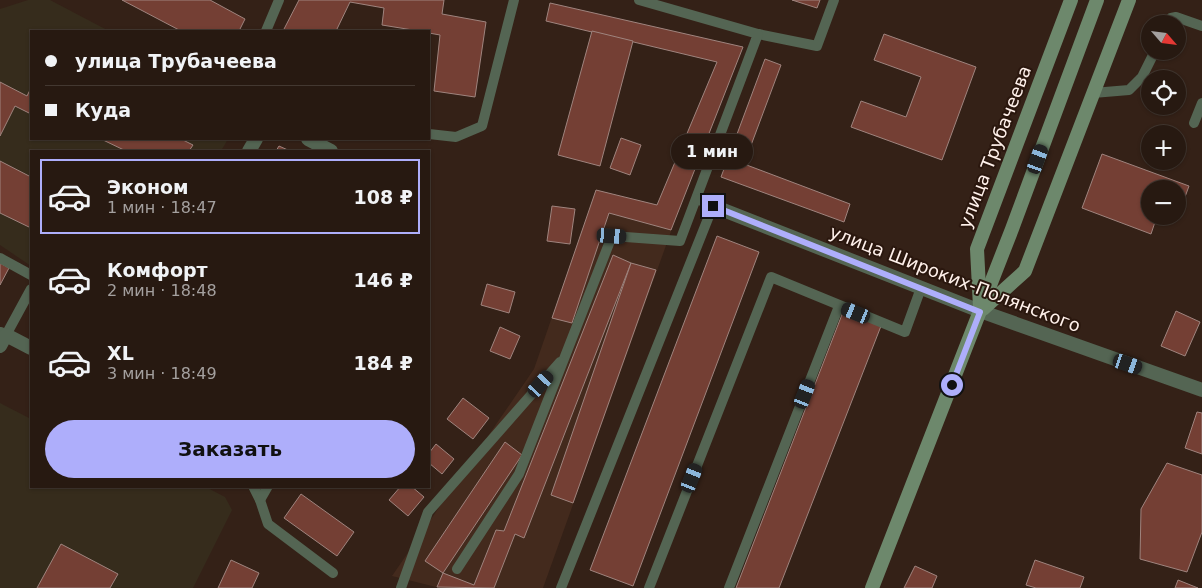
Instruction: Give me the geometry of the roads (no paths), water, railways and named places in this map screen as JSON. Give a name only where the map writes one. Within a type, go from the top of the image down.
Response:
[{"type":"main road","name":"улица Трубачеева","points":[[980,312],[977,249],[1070,0]]},
{"type":"main road","name":"улица Трубачеева","points":[[872,588],[1012,230],[1097,0]]},
{"type":"main road","name":"улица Трубачеева","points":[[980,312],[1025,271],[1129,0]]},
{"type":"street","points":[[310,140],[329,150]]},
{"type":"street","name":"улица Широких-Полянского","points":[[713,206],[980,312],[1202,390]]},
{"type":"street","points":[[2,338],[30,348]]},
{"type":"lane","points":[[266,30],[279,0]]},
{"type":"lane","points":[[430,134],[456,137],[482,126],[514,0]]},
{"type":"lane","points":[[639,0],[758,34],[817,46],[834,0]]},
{"type":"lane","points":[[1186,20],[1202,26]]},
{"type":"lane","points":[[457,569],[519,474],[612,236],[680,241],[758,34]]},
{"type":"lane","points":[[1093,93],[1129,90],[1142,77],[1150,60]]},
{"type":"lane","points":[[1194,123],[1202,103]]},
{"type":"lane","name":"улица Широких-Полянского","points":[[697,199],[713,206]]},
{"type":"lane","points":[[561,588],[713,206]]},
{"type":"lane","points":[[0,258],[30,274]]},
{"type":"lane","points":[[649,588],[771,277],[905,332],[921,288]]},
{"type":"lane","points":[[2,338],[30,291]]},
{"type":"lane","points":[[729,588],[839,306]]},
{"type":"lane","points":[[401,588],[428,512],[566,356]]},
{"type":"lane","points":[[254,488],[268,524],[333,573]]},
{"type":"lane","points":[[260,500],[267,488]]}]
